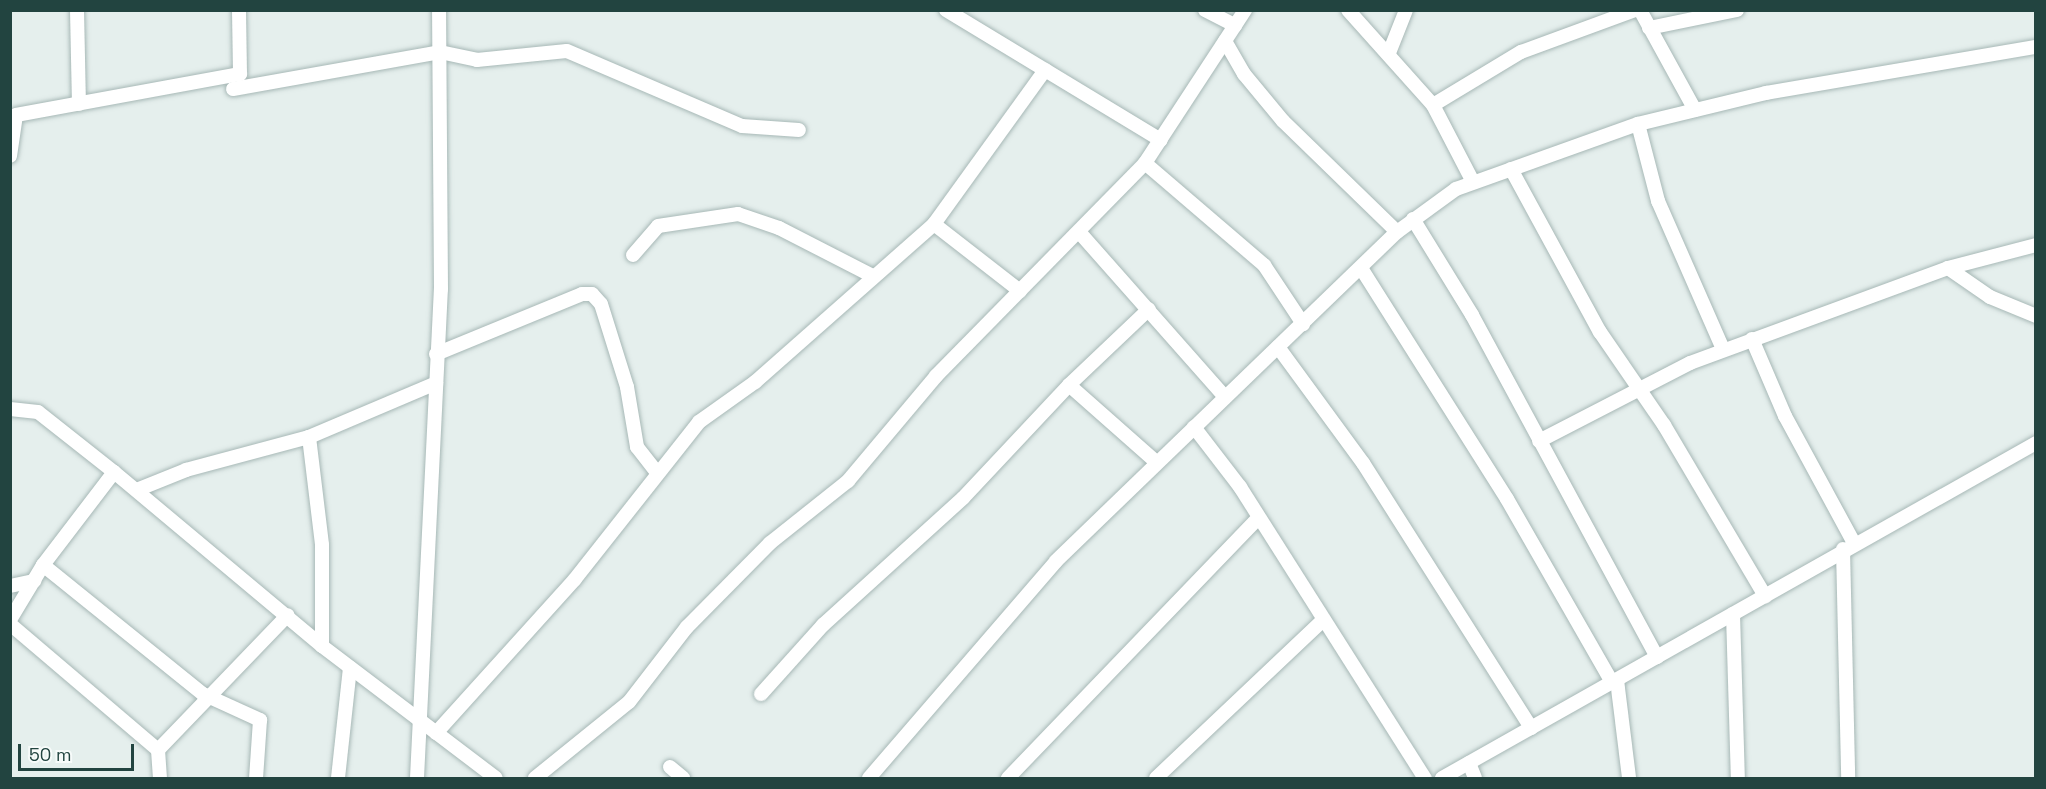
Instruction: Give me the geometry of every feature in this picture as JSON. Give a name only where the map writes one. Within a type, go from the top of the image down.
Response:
[{"type":"street","points":[[77,10],[79,104]]},
{"type":"street","points":[[11,150],[16,115],[240,74],[239,10]]},
{"type":"street","points":[[417,778],[417,718],[442,254],[439,10]]},
{"type":"street","points":[[946,10],[1161,140]]},
{"type":"street","points":[[1205,10],[1235,25]]},
{"type":"street","points":[[535,778],[629,702],[687,627],[770,543],[848,481],[936,376],[1080,233],[1145,163],[1245,10]]},
{"type":"street","points":[[1348,10],[1389,53],[1433,105],[1472,180]]},
{"type":"street","points":[[1389,53],[1406,10]]},
{"type":"street","points":[[1433,105],[1521,52],[1635,10]]},
{"type":"street","points":[[1640,10],[1695,110]]},
{"type":"street","points":[[1650,28],[1737,10]]},
{"type":"street","points":[[1225,41],[1244,74],[1282,121],[1397,232]]},
{"type":"street","points":[[868,778],[1056,561],[1156,462],[1397,232],[1472,180],[1511,169],[1638,123],[1695,110],[2036,47]]},
{"type":"street","points":[[233,89],[440,52],[477,60],[567,51],[742,126],[799,130]]},
{"type":"street","points":[[436,733],[575,579],[656,471],[699,422],[755,382],[870,275],[934,224],[1045,70]]},
{"type":"street","points":[[1638,123],[1658,201],[1723,349]]},
{"type":"street","points":[[1145,163],[1264,265],[1303,324]]},
{"type":"street","points":[[1511,169],[1600,332],[1637,386],[1765,596]]},
{"type":"street","points":[[633,255],[658,226],[738,214],[779,228],[870,275]]},
{"type":"street","points":[[1413,219],[1472,315],[1657,657]]},
{"type":"street","points":[[934,224],[1020,291]]},
{"type":"street","points":[[1080,233],[1225,397]]},
{"type":"street","points":[[1539,441],[1637,386],[1723,349],[1948,268],[2036,245]]},
{"type":"street","points":[[1361,268],[1506,499],[1615,681],[1629,778]]},
{"type":"street","points":[[1948,268],[1990,297],[2036,316]]},
{"type":"street","points":[[436,354],[582,294],[592,294],[601,304],[627,387],[636,447],[656,471]]},
{"type":"street","points":[[761,694],[823,625],[963,498],[1069,385],[1149,309]]},
{"type":"street","points":[[1752,339],[1785,416],[1848,546],[1848,778]]},
{"type":"street","points":[[1278,347],[1363,463],[1531,728]]},
{"type":"street","points":[[139,489],[186,470],[309,437],[436,383]]},
{"type":"street","points":[[1069,385],[1156,462]]},
{"type":"street","points":[[10,409],[38,412],[139,489],[322,646],[496,778]]},
{"type":"street","points":[[1194,427],[1258,518],[1322,621],[1425,778]]},
{"type":"street","points":[[309,437],[322,545],[322,646]]},
{"type":"street","points":[[1442,778],[1765,596],[1848,546],[2036,443]]},
{"type":"street","points":[[114,472],[43,565],[10,622],[158,750],[160,778]]},
{"type":"street","points":[[1008,778],[1258,518]]},
{"type":"street","points":[[43,565],[212,699],[260,720],[256,778]]},
{"type":"street","points":[[10,586],[34,581]]},
{"type":"street","points":[[1733,614],[1738,778]]},
{"type":"street","points":[[158,750],[212,699],[288,615]]},
{"type":"street","points":[[1156,778],[1322,621]]},
{"type":"street","points":[[338,778],[350,668]]},
{"type":"street","points":[[1469,763],[1475,778]]},
{"type":"street","points":[[670,767],[683,778]]}]
